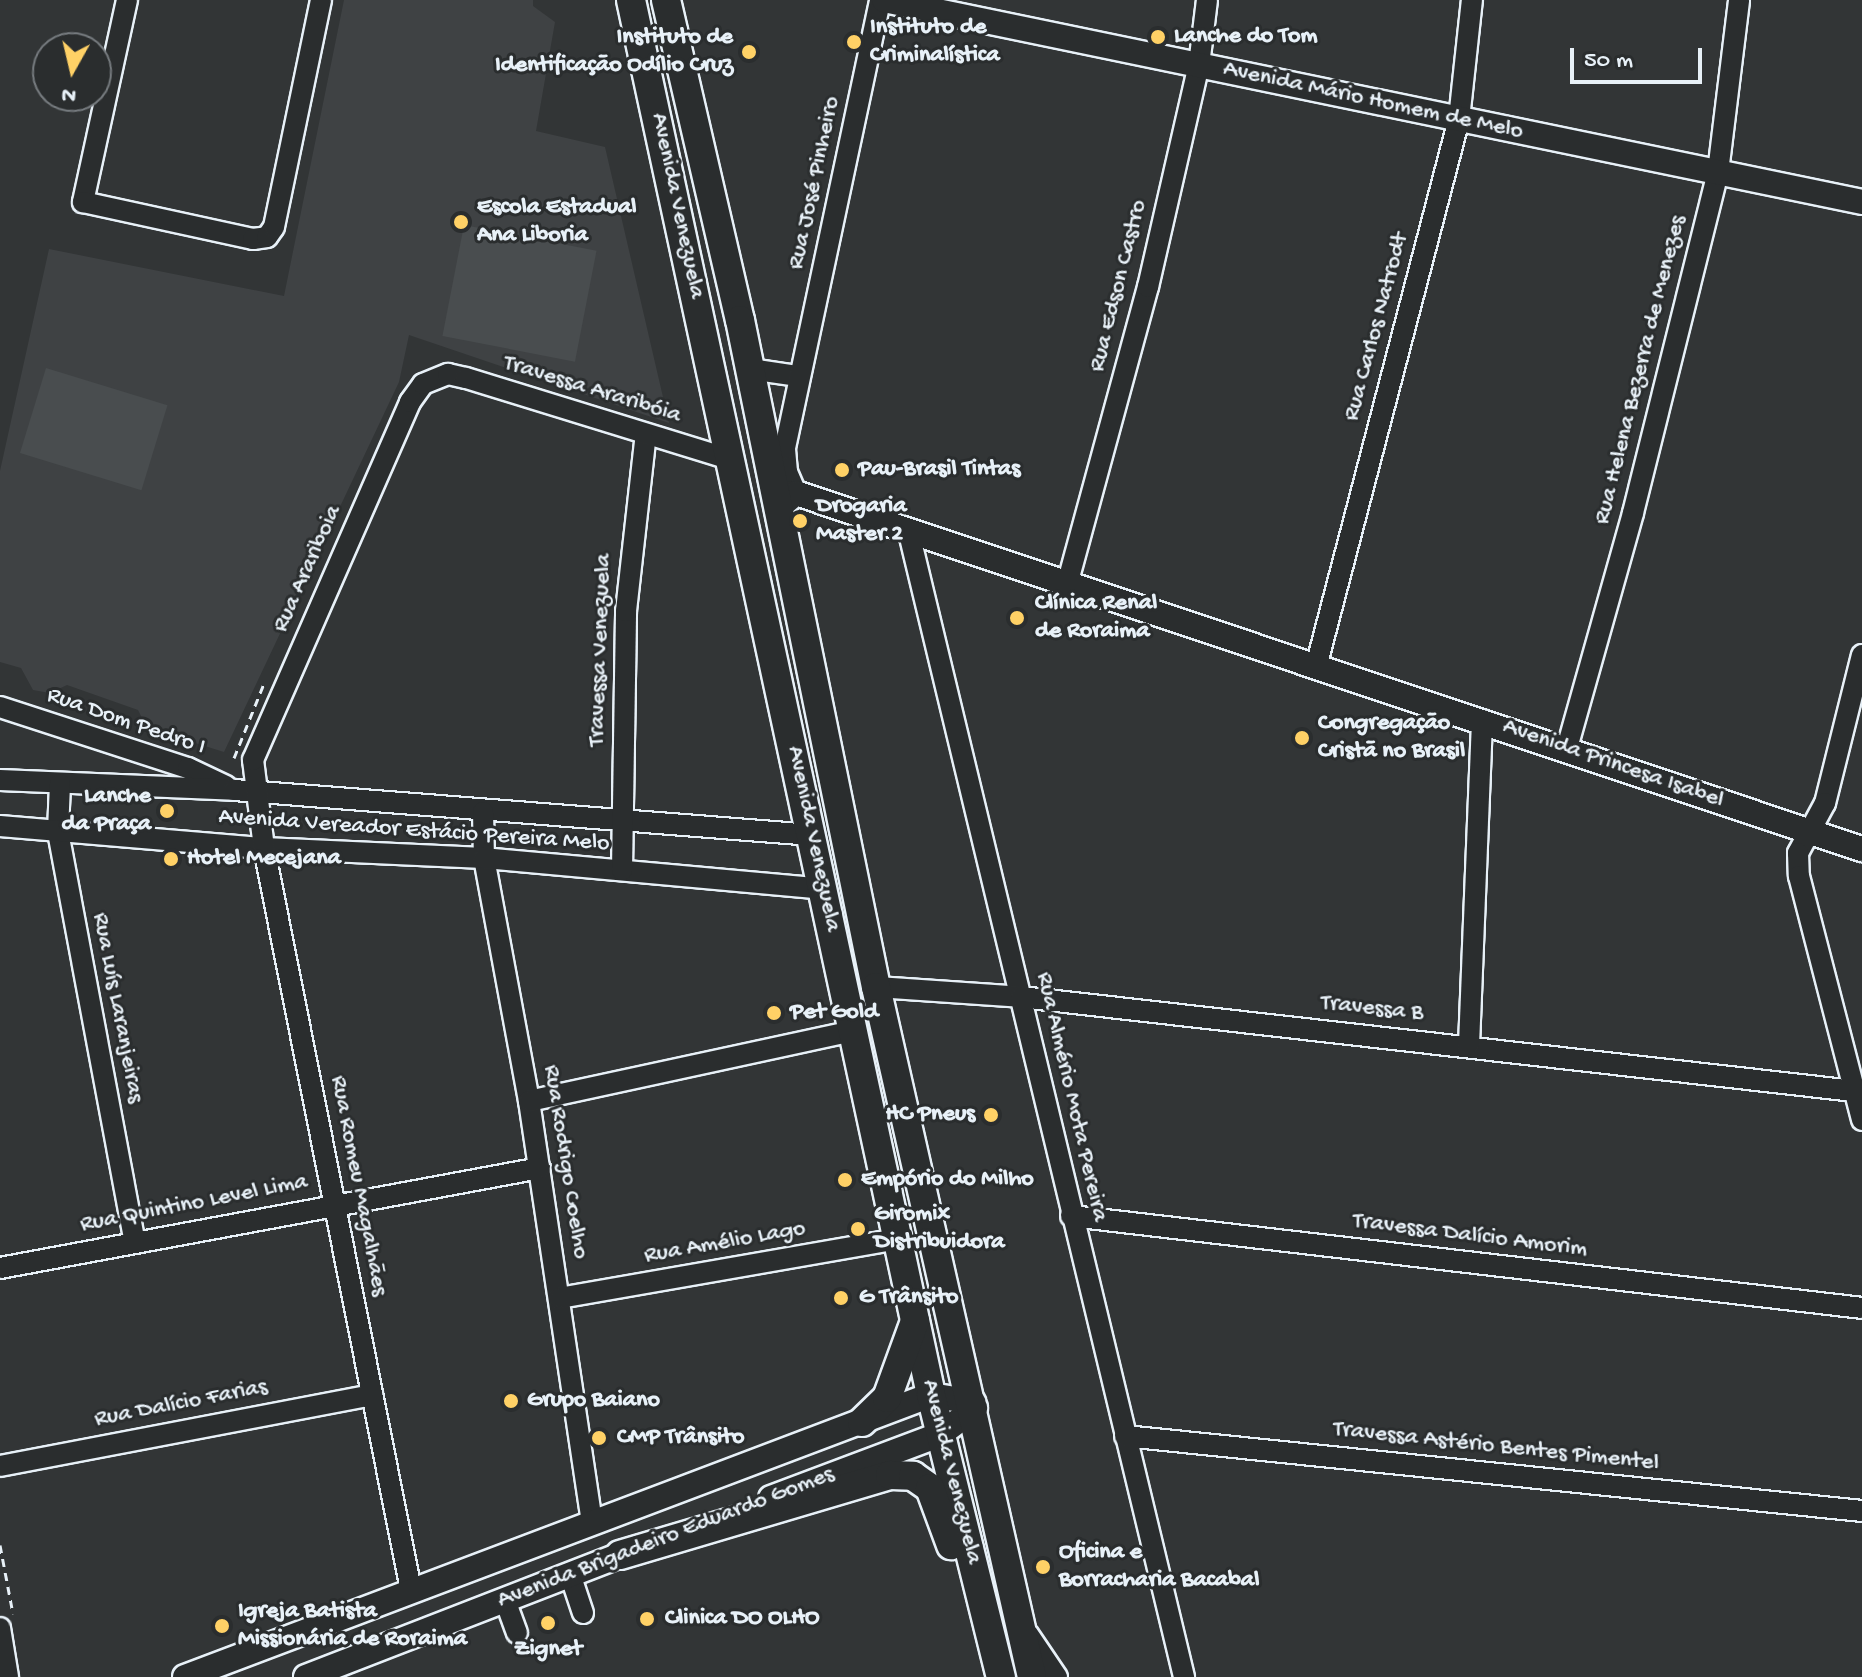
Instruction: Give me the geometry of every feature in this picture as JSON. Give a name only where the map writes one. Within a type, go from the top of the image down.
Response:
[{"type":"highway","name":"Avenida Venezuela","points":[[631,0],[931,1395],[1001,1677]]},
{"type":"highway","name":"Avenida Venezuela","points":[[666,0],[750,369],[787,501],[803,625],[876,987],[974,1405],[1032,1677]]},
{"type":"highway","points":[[685,244],[686,218],[695,213],[710,220],[722,240]]},
{"type":"highway","points":[[766,621],[776,638],[788,642],[796,639],[803,625]]},
{"type":"highway","points":[[862,1422],[892,1390],[916,1320]]},
{"type":"highway","points":[[620,1555],[880,1476],[913,1476],[936,1499],[992,1677]]},
{"type":"main road","name":"Avenida Mário Homem de Melo","points":[[882,0],[1862,202]]},
{"type":"main road","name":"Avenida Princesa Isabel","points":[[787,501],[908,529],[1317,663],[1862,849]]},
{"type":"main road","points":[[931,1395],[974,1405]]},
{"type":"main road","name":"Avenida Brigadeiro Eduardo Gomes","points":[[185,1677],[931,1395]]},
{"type":"main road","name":"Avenida Brigadeiro Eduardo Gomes","points":[[306,1677],[941,1434],[974,1405]]},
{"type":"street","points":[[127,0],[83,202],[253,239],[267,237],[274,227],[321,0]]},
{"type":"street","name":"Rua José Pinheiro","points":[[787,501],[785,448],[798,376],[882,0]]},
{"type":"street","name":"Rua Edson Castro","points":[[1068,581],[1148,287],[1199,65],[1207,0]]},
{"type":"street","name":"Rua Carlos Natrodt","points":[[1317,663],[1459,119],[1472,0]]},
{"type":"street","name":"Rua Helena Bezerra de Menezes","points":[[1567,748],[1633,513],[1718,172],[1739,0]]},
{"type":"street","points":[[750,369],[798,376]]},
{"type":"street","name":"Travessa Araribóia","points":[[435,377],[466,378],[732,460]]},
{"type":"street","name":"Rua Arariboia","points":[[243,791],[264,733],[410,402],[435,377]]},
{"type":"street","name":"Travessa Venezuela","points":[[622,870],[626,611],[646,434]]},
{"type":"street","name":"Rua Almério Mota Pereira","points":[[908,529],[1184,1677]]},
{"type":"street","points":[[1862,655],[1825,803],[1798,853],[1799,876],[1858,1091],[1862,1120]]},
{"type":"street","name":"Rua Dom Pedro I","points":[[0,707],[188,768],[243,791]]},
{"type":"street","points":[[1469,1045],[1482,720]]},
{"type":"street","name":"Avenida Vereador Estácio Pereira Melo","points":[[0,780],[243,791],[483,812],[812,835]]},
{"type":"street","name":"Rua Luís Laranjeiras","points":[[60,784],[58,832],[134,1240]]},
{"type":"street","name":"Rua Romeu Magalhães","points":[[243,791],[264,848],[411,1590]]},
{"type":"street","name":"Rua Rodrigo Coelho","points":[[483,812],[484,858],[540,1168],[592,1523]]},
{"type":"street","name":"Avenida Vereador Estácio Pereira Melo","points":[[0,826],[264,848],[484,858],[824,889]]},
{"type":"street","name":"Travessa B","points":[[876,987],[1021,997],[1858,1091]]},
{"type":"street","points":[[529,1101],[854,1031]]},
{"type":"street","name":"Rua Quintino Level Lima","points":[[0,1268],[134,1240],[540,1168]]},
{"type":"street","name":"Travessa Dalício Amorim","points":[[1071,1216],[1862,1308]]},
{"type":"street","name":"Rua Amélio Lago","points":[[560,1298],[899,1239]]},
{"type":"street","name":"Rua Dalício Farias","points":[[0,1466],[372,1395]]},
{"type":"street","name":"Travessa Astério Bentes Pimentel","points":[[1125,1436],[1862,1511]]},
{"type":"street","points":[[570,1574],[583,1613]]},
{"type":"street","points":[[505,1600],[517,1633]]},
{"type":"street","points":[[1019,1621],[1057,1677]]},
{"type":"street","points":[[7,1623],[8,1677]]},
{"type":"path","points":[[243,791],[232,751],[266,680]]},
{"type":"path","points":[[0,1545],[7,1623]]},
{"type":"shaded area","points":[[344,0],[533,0],[533,6],[555,22],[536,131],[605,147],[669,423],[409,335],[399,382],[224,752],[147,728],[138,710],[67,685],[50,693],[33,690],[21,668],[0,662],[0,471],[49,249],[284,296]]},
{"type":"shaded area","points":[[464,225],[597,251],[575,362],[442,336]]},
{"type":"shaded area","points":[[46,368],[167,405],[141,490],[20,453]]},
{"type":"place","name":"Lanche do Tom","points":[[1158,37]]},
{"type":"place","name":"Instituto de Criminalística","points":[[854,42]]},
{"type":"place","name":"Instituto de Identificação Odílio Cruz","points":[[749,52]]},
{"type":"place","name":"Escola Estadual Ana Liboria","points":[[461,222]]},
{"type":"place","name":"Pau-Brasil Tintas","points":[[842,470]]},
{"type":"place","name":"Drogaria Master 2","points":[[800,521]]},
{"type":"place","name":"Clínica Renal de Roraima","points":[[1017,618]]},
{"type":"place","name":"Congregação Cristã no Brasil","points":[[1302,738]]},
{"type":"place","name":"Lanche da Praça","points":[[167,811]]},
{"type":"place","name":"Hotel Mecejana","points":[[171,859]]},
{"type":"place","name":"Pet Gold","points":[[774,1013]]},
{"type":"place","name":"HC Pneus","points":[[991,1115]]},
{"type":"place","name":"Empório do Milho","points":[[845,1180]]},
{"type":"place","name":"Giromix Distribuidora","points":[[858,1229]]},
{"type":"place","name":"G Trânsito","points":[[841,1298]]},
{"type":"place","name":"Grupo Baiano","points":[[511,1401]]},
{"type":"place","name":"CMP Trânsito","points":[[599,1438]]},
{"type":"place","name":"Oficina e Borracharia Bacabal","points":[[1043,1567]]},
{"type":"place","name":"Clinica DO OLHO","points":[[647,1619]]},
{"type":"place","name":"Zignet","points":[[548,1623]]},
{"type":"place","name":"Igreja Batista Missionária de Roraima","points":[[222,1626]]}]
